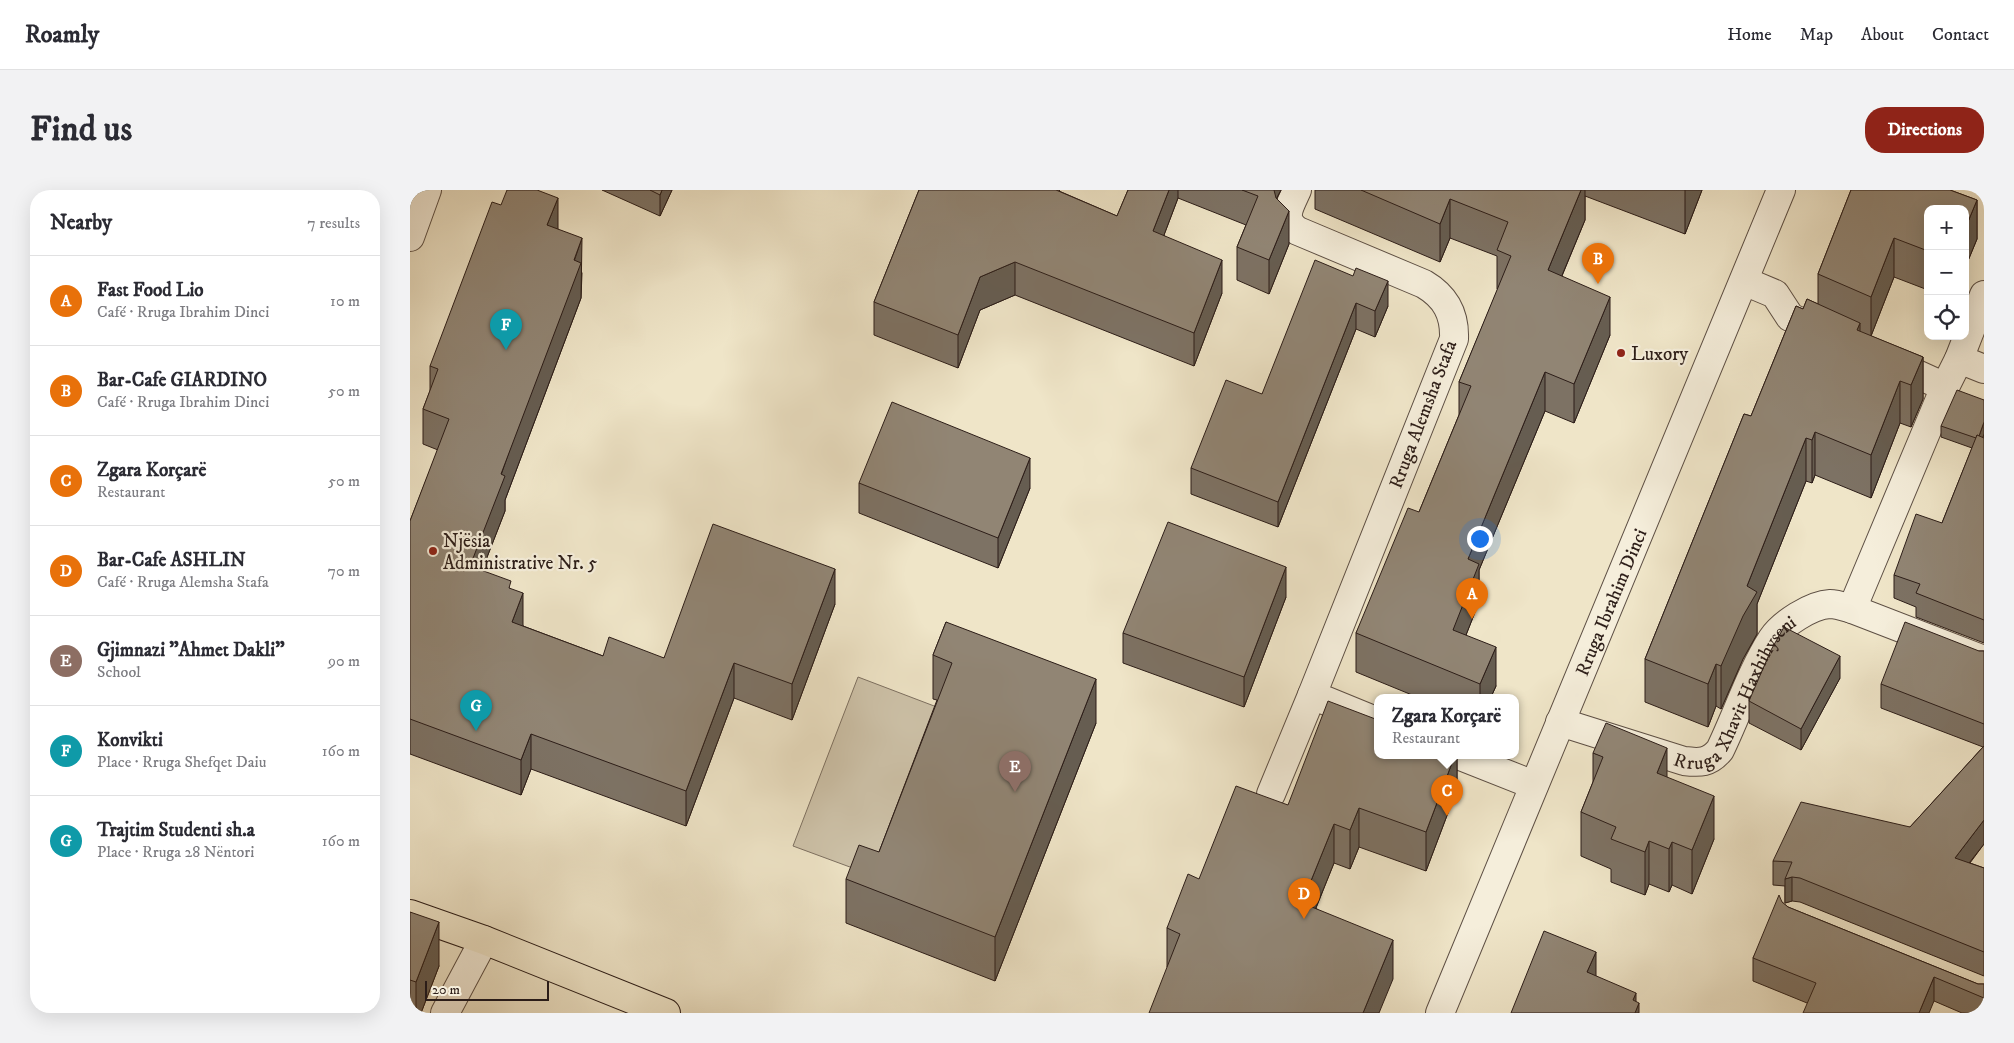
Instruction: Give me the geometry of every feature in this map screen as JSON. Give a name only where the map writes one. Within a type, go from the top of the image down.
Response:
[{"type":"main road","points":[[410,914],[484,940],[666,1013]]},
{"type":"street","points":[[410,237],[427,190]]},
{"type":"street","name":"Rruga Alemsha Stafa","points":[[1272,794],[1454,339],[1452,314],[1444,300],[1424,284],[1298,231],[1291,226],[1288,222],[1288,216],[1297,190]]},
{"type":"street","name":"Rruga Ibrahim Dinci","points":[[1440,1013],[1781,190]]},
{"type":"street","points":[[1744,281],[1775,294],[1790,318],[1945,387]]},
{"type":"street","points":[[1852,609],[1945,387],[1959,359],[1984,295]]},
{"type":"street","points":[[1959,359],[1984,369]]},
{"type":"street","name":"Rruga Xhavit Haxhihyseni","points":[[1560,722],[1684,761],[1704,762],[1713,758],[1720,750],[1773,638],[1800,615],[1829,604],[1852,609],[1984,660]]},
{"type":"street","points":[[1312,696],[1374,720]]},
{"type":"street","points":[[1468,759],[1534,785]]},
{"type":"street","points":[[445,1013],[484,940]]},
{"type":"shaded area","points":[[858,677],[942,709],[877,877],[793,846]]},
{"type":"building","points":[[507,190],[537,190],[558,198],[547,225],[582,238],[574,260],[581,263],[501,474],[505,476],[470,566],[511,581],[509,588],[523,593],[512,622],[603,656],[609,637],[664,658],[713,524],[835,569],[792,684],[734,663],[686,791],[531,734],[521,760],[410,719],[410,521],[449,419],[423,409],[438,369],[430,366],[492,202],[501,205]]},
{"type":"building","points":[[650,190],[662,190],[660,195]]},
{"type":"building","points":[[919,190],[1056,190],[1117,216],[1128,190],[1169,190],[1153,231],[1222,260],[1194,333],[1015,262],[980,277],[958,335],[874,302]]},
{"type":"building","points":[[1242,190],[1274,190],[1276,198],[1289,211],[1269,260],[1237,247],[1258,196]]},
{"type":"building","points":[[1361,190],[1581,190],[1548,270],[1610,297],[1574,384],[1545,372],[1468,559],[1479,564],[1453,630],[1496,647],[1480,684],[1356,633],[1408,508],[1419,512],[1471,386],[1459,382],[1511,256],[1497,250],[1508,222],[1450,199],[1440,224]]},
{"type":"building","points":[[1851,190],[1950,190],[1977,200],[1969,219],[1969,205],[1924,205],[1924,249],[1894,238],[1871,297],[1818,274]]},
{"type":"building","points":[[1315,260],[1353,276],[1356,268],[1388,281],[1375,311],[1356,303],[1278,502],[1191,468],[1226,380],[1262,394]]},
{"type":"building","points":[[1807,299],[1860,323],[1857,330],[1923,357],[1911,385],[1900,381],[1871,455],[1815,432],[1812,440],[1806,438],[1747,586],[1757,592],[1743,616],[1721,666],[1716,664],[1708,684],[1645,659],[1744,414],[1751,416],[1796,306],[1803,309]]},
{"type":"building","points":[[1957,390],[1984,400],[1984,422],[1979,436],[1977,435],[1976,438],[1941,426]]},
{"type":"building","points":[[892,402],[1030,458],[998,538],[859,483]]},
{"type":"building","points":[[1977,435],[1984,438],[1984,620],[1916,593],[1920,584],[1894,575],[1916,514],[1942,523]]},
{"type":"building","points":[[1168,522],[1286,567],[1244,677],[1123,633]]},
{"type":"building","points":[[946,622],[1096,679],[995,937],[846,879],[859,845],[879,852],[952,663],[933,655]]},
{"type":"building","points":[[1905,622],[1979,651],[1984,651],[1984,724],[1881,684]]},
{"type":"building","points":[[1784,627],[1840,656],[1801,729],[1749,701],[1771,650]]},
{"type":"building","points":[[1328,701],[1374,718],[1374,759],[1453,759],[1426,832],[1359,808],[1350,830],[1334,824],[1302,903],[1393,940],[1363,1013],[1149,1013],[1180,934],[1167,928],[1188,874],[1199,879],[1236,786],[1288,805]]},
{"type":"building","points":[[1606,723],[1667,748],[1657,773],[1714,796],[1692,850],[1672,842],[1669,849],[1649,841],[1645,852],[1611,839],[1616,827],[1581,812],[1603,757],[1593,753]]},
{"type":"building","points":[[1984,746],[1984,820],[1955,858],[1984,868],[1984,952],[1800,878],[1792,877],[1785,879],[1792,862],[1773,861],[1801,802],[1910,827]]},
{"type":"building","points":[[1779,895],[1782,902],[1788,907],[1978,984],[1984,984],[1984,998],[1934,977],[1919,1013],[1803,1013],[1816,983],[1753,958]]},
{"type":"building","points":[[410,912],[439,922],[416,982],[410,980]]},
{"type":"building","points":[[1544,931],[1596,952],[1587,972],[1636,993],[1633,1000],[1639,1003],[1635,1013],[1511,1013]]},
{"type":"place","name":"Bar-Cafe GIARDINO","points":[[1598,284]]},
{"type":"place","name":"Konvikti","points":[[506,350]]},
{"type":"place","name":"Luxory","points":[[1621,353]]},
{"type":"place","name":"Njësia Administrative Nr. 5","points":[[433,551]]},
{"type":"place","name":"Fast Food Lio","points":[[1472,619]]},
{"type":"place","name":"Trajtim Studenti sh.a","points":[[476,731]]},
{"type":"place","name":"Gjimnazi \"Ahmet Dakli\"","points":[[1015,792]]},
{"type":"place","name":"Zgara Korçarë","points":[[1447,816]]},
{"type":"place","name":"Bar-Cafe ASHLIN","points":[[1304,919]]}]
